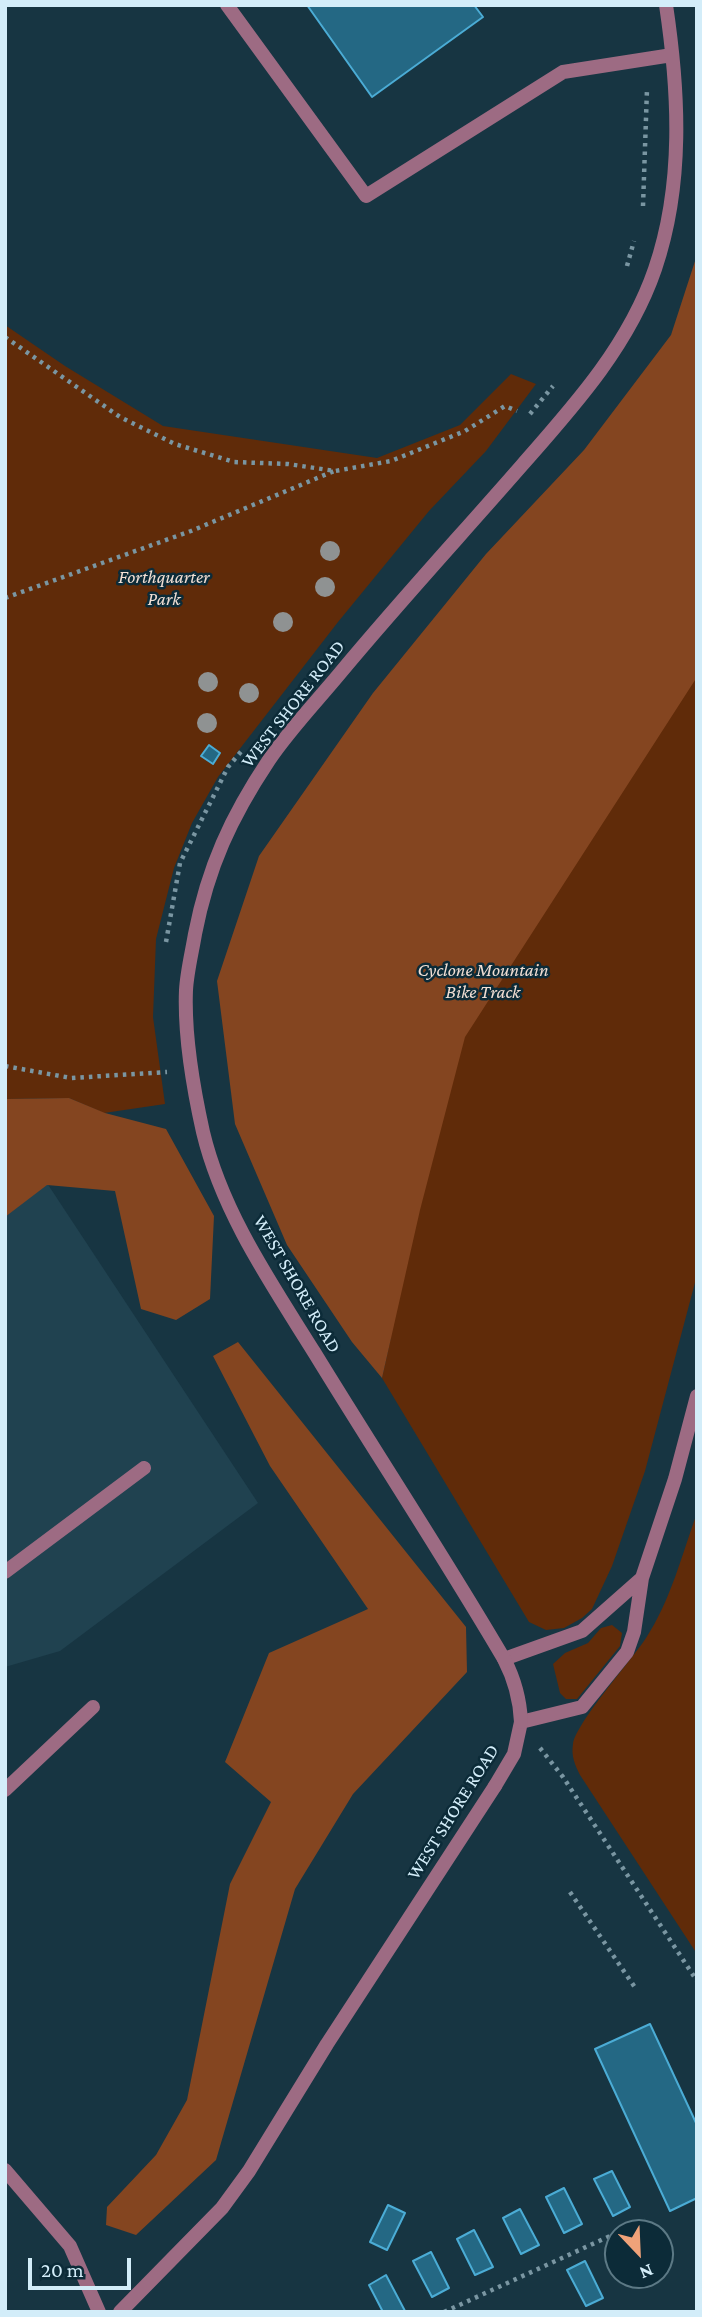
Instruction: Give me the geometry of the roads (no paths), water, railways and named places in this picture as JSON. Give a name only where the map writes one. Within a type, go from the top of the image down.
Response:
[{"type":"street","points":[[227,5],[366,195],[563,72],[672,54]]},
{"type":"street","name":"WEST SHORE ROAD","points":[[120,2312],[222,2208],[249,2171],[327,2044],[514,1754],[521,1723],[519,1696],[514,1678],[428,1532],[247,1243],[223,1189],[204,1136],[192,1068],[186,988],[203,892],[219,849],[240,807],[271,756],[555,427],[615,351],[639,309],[655,268],[667,223],[675,159],[677,102],[666,5]]},
{"type":"street","points":[[521,1723],[582,1707],[626,1652],[634,1632],[642,1578],[675,1479],[697,1396]]},
{"type":"street","points":[[5,1572],[144,1468]]},
{"type":"street","points":[[504,1659],[582,1631],[642,1578]]},
{"type":"street","points":[[5,1790],[93,1707]]},
{"type":"street","points":[[5,2170],[69,2246],[99,2312]]},
{"type":"park label","name":"Forthquarter Park","points":[[164,588]]},
{"type":"park label","name":"Cyclone Mountain Bike Track","points":[[483,981]]}]
